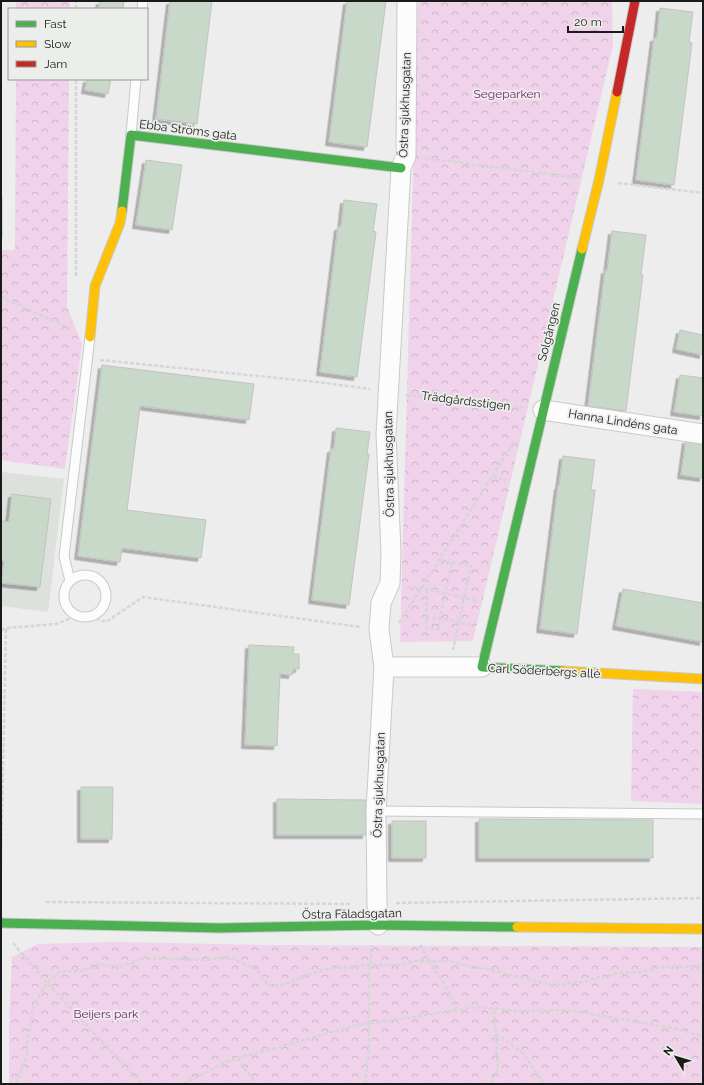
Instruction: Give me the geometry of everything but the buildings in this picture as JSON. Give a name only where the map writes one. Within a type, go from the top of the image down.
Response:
[{"type":"street","name":"Östra sjukhusgatan","points":[[375,933],[377,903],[376,819],[384,667],[379,630],[381,603],[390,583],[391,552],[386,434],[400,189],[403,162],[407,1]]},
{"type":"street","name":"Solgången","points":[[482,667],[599,180],[635,1]]},
{"type":"street","name":"Ebba Ströms gata","points":[[90,337],[95,286],[120,223],[131,135],[403,162]]},
{"type":"street","name":"Hanna Lindéns gata","points":[[543,410],[703,434]]},
{"type":"street","name":"Carl Söderbergs allé","points":[[384,667],[482,667],[703,679]]},
{"type":"street","name":"Östra Fäladsgatan","points":[[1,923],[375,933],[703,929]]},
{"type":"lane","points":[[131,135],[136,80]]},
{"type":"lane","points":[[70,581],[64,556],[90,337]]},
{"type":"lane","points":[[90,575],[102,583],[105,589],[105,603],[97,614],[83,618],[70,612],[66,607],[64,593],[66,586],[70,581],[76,577],[90,575]]},
{"type":"lane","points":[[376,819],[703,814]]},
{"type":"path","points":[[76,80],[76,281]]},
{"type":"path","points":[[403,162],[599,180],[703,193]]},
{"type":"path","points":[[1,298],[90,337]]},
{"type":"path","name":"Trädgårdsstigen","points":[[88,358],[317,382],[373,389],[389,393],[543,410]]},
{"type":"path","points":[[398,626],[515,441]]},
{"type":"path","points":[[440,560],[471,566],[453,651],[452,667]]},
{"type":"path","points":[[427,590],[426,628],[439,629],[452,562]]},
{"type":"path","points":[[388,586],[422,588],[496,605]]},
{"type":"path","points":[[90,617],[106,622],[143,596],[379,630]]},
{"type":"path","points":[[1,630],[6,628],[56,624],[76,616]]},
{"type":"path","points":[[426,619],[440,618],[491,629]]},
{"type":"path","points":[[1,867],[6,628]]},
{"type":"path","points":[[41,902],[377,903],[703,898]]},
{"type":"path","points":[[365,1084],[369,1023],[369,969],[375,933]]},
{"type":"path","points":[[10,940],[47,983],[142,1084]]},
{"type":"path","points":[[418,941],[448,990],[456,1010]]},
{"type":"path","points":[[16,1084],[28,1051],[28,1039],[34,1005],[47,983],[59,973],[66,971],[84,971],[95,964],[120,967],[127,964],[132,964],[143,958],[204,960],[228,956],[256,969],[268,985],[273,987],[328,969],[370,965],[401,965],[414,961],[448,961],[560,986],[572,982],[584,982],[599,977],[607,977],[612,974],[649,971],[657,968],[679,966],[703,966]]},
{"type":"path","points":[[183,1084],[228,1061],[354,1026],[478,1007],[520,1011],[570,1010],[676,1029],[703,1036]]},
{"type":"path","points":[[490,1084],[498,1069],[494,1008]]},
{"type":"path","points":[[496,1034],[523,1054],[544,1084]]},
{"type":"path","points":[[237,1058],[256,1084]]},
{"type":"shaded area","points":[[1,472],[64,479],[48,612],[1,606]]},
{"type":"green space","points":[[16,1],[70,1],[70,8],[16,8]]},
{"type":"green space","name":"Segeparken","points":[[418,1],[612,1],[613,45],[473,641],[400,642]]},
{"type":"green space","points":[[16,80],[69,80],[67,307],[82,344],[65,469],[1,460],[1,250],[15,250]]},
{"type":"green space","points":[[633,689],[703,692],[703,804],[631,801]]},
{"type":"green space","name":"Beijers park","points":[[116,942],[269,945],[703,947],[703,1084],[9,1084],[9,1026],[12,957],[38,944]]},
{"type":"traffic: fast","points":[[122,211],[131,135],[401,168]]},
{"type":"traffic: fast","points":[[563,671],[482,667],[582,249]]},
{"type":"traffic: fast","points":[[1,923],[220,928],[378,925],[517,927]]},
{"type":"traffic: slow","points":[[582,249],[599,180],[617,92]]},
{"type":"traffic: slow","points":[[90,337],[95,286],[120,223],[122,211]]},
{"type":"traffic: slow","points":[[563,671],[703,679]]},
{"type":"traffic: slow","points":[[517,927],[703,929]]},
{"type":"traffic: jam","points":[[617,92],[635,1]]}]
